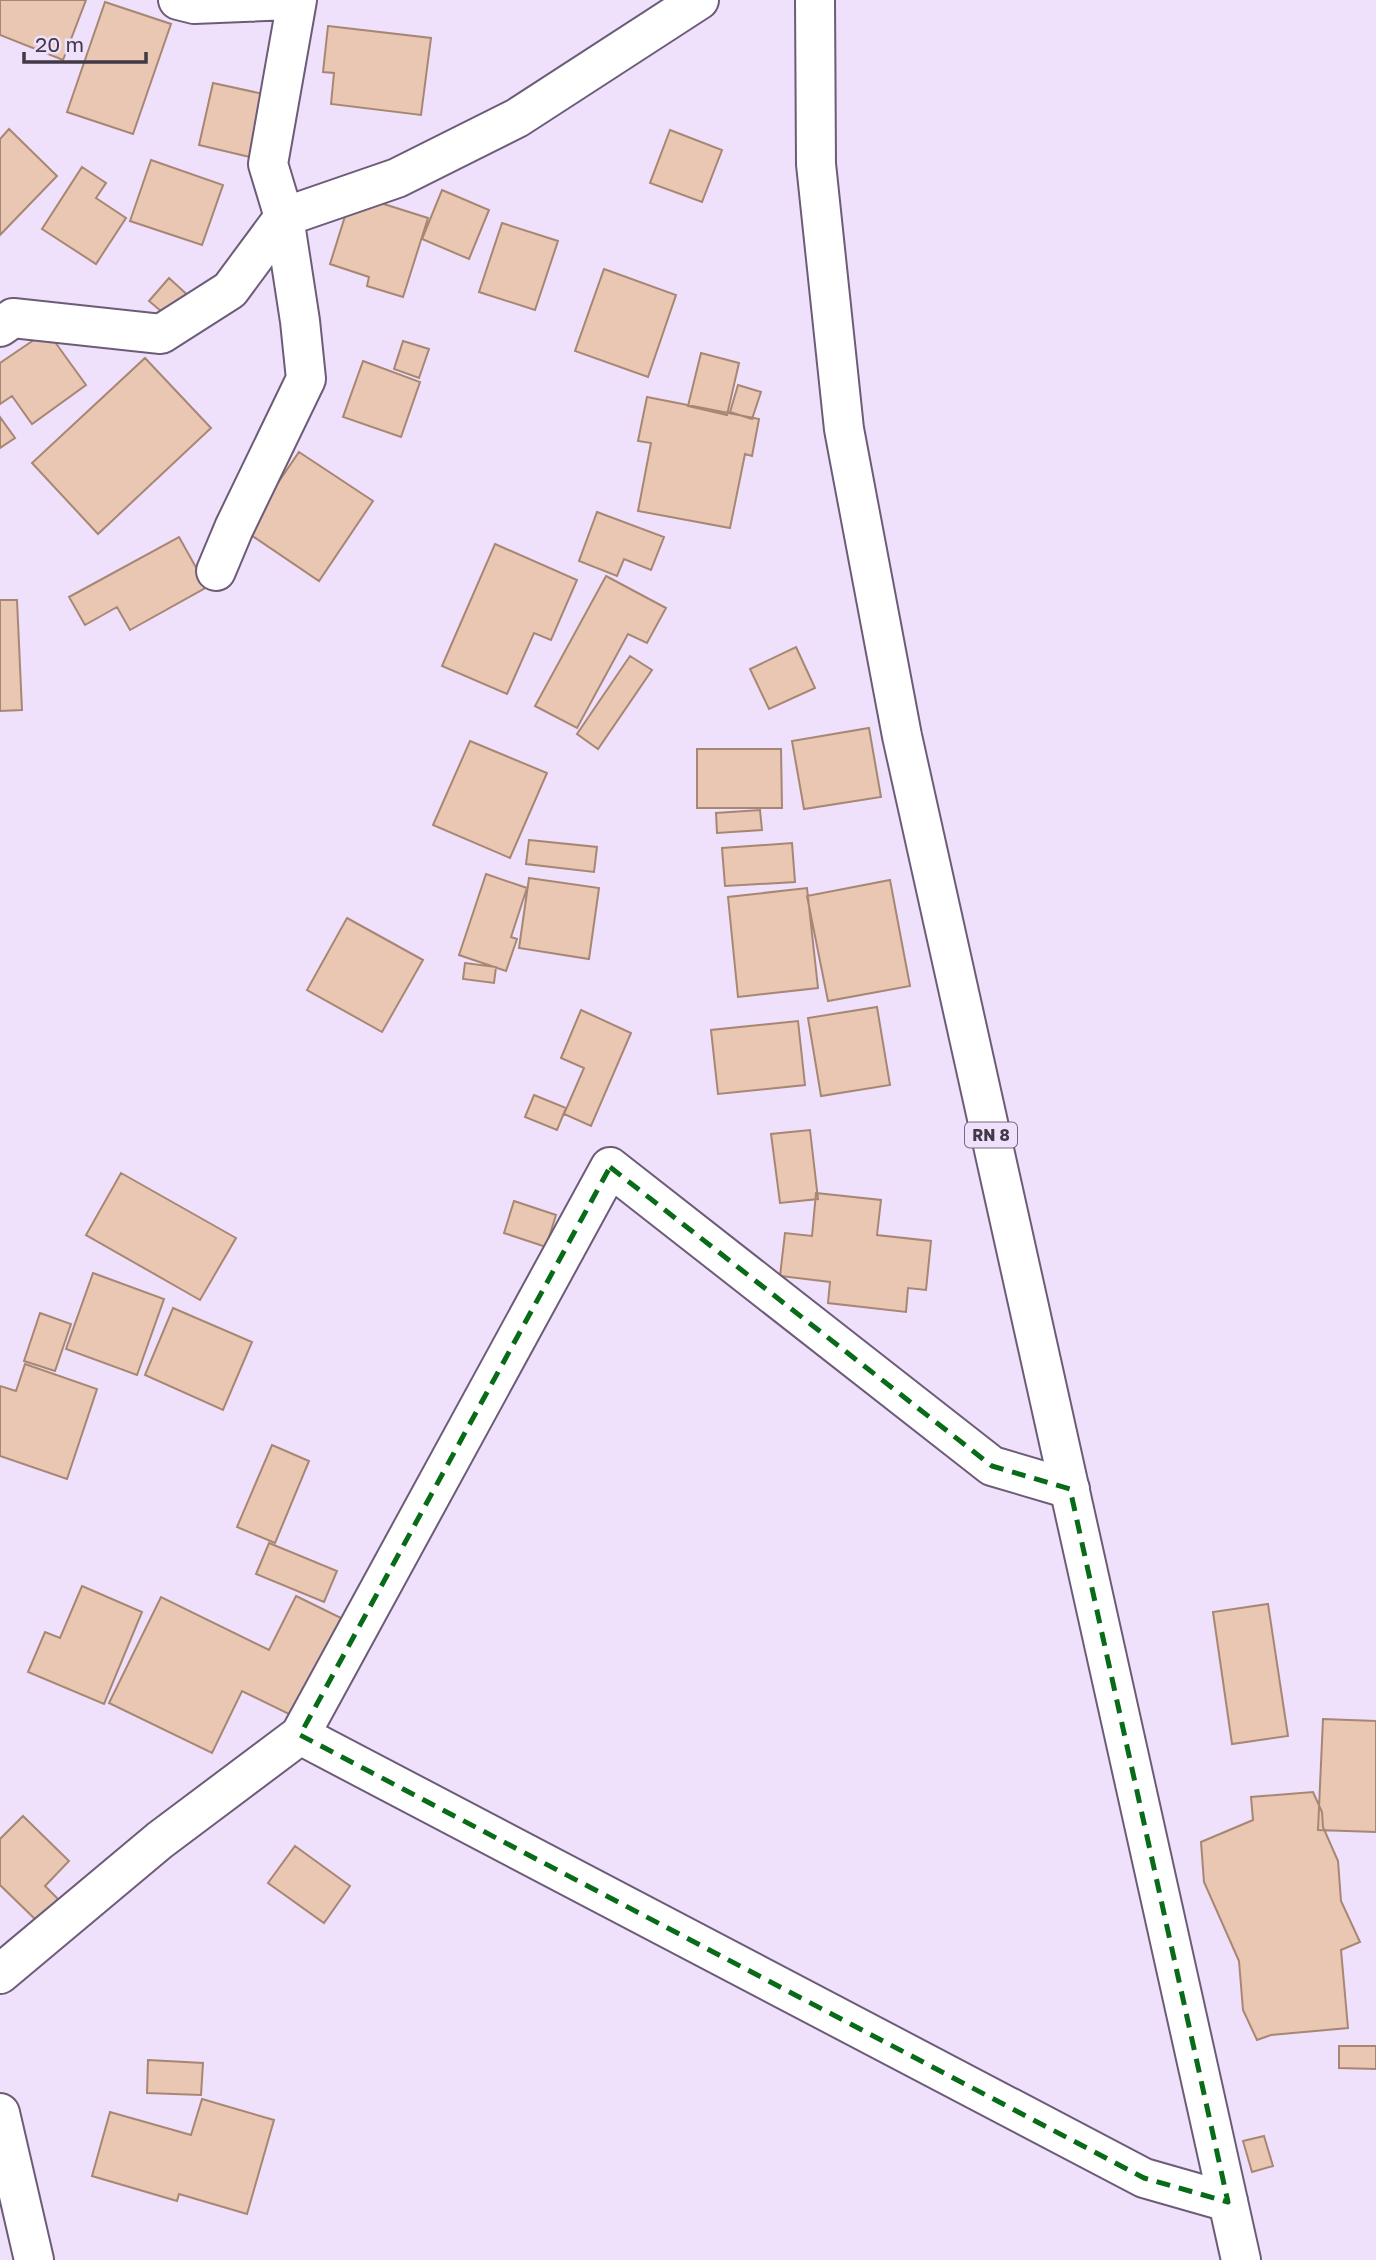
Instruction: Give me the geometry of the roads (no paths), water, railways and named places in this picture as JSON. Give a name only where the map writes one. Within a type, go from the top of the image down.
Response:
[{"type":"street","points":[[178,0],[194,4],[290,0]]},
{"type":"street","points":[[216,571],[306,379],[284,217],[268,164],[297,0]]},
{"type":"street","points":[[0,327],[13,318],[161,334],[230,290],[284,217],[397,178],[517,118],[699,0]]},
{"type":"street","name":"RN 8","points":[[815,0],[816,164],[844,429],[902,736],[1241,2260]]},
{"type":"street","points":[[0,1974],[160,1840],[300,1735],[610,1167],[992,1466],[1070,1489]]},
{"type":"street","points":[[300,1735],[1144,2178],[1228,2202]]},
{"type":"street","points":[[0,2113],[34,2260]]}]
